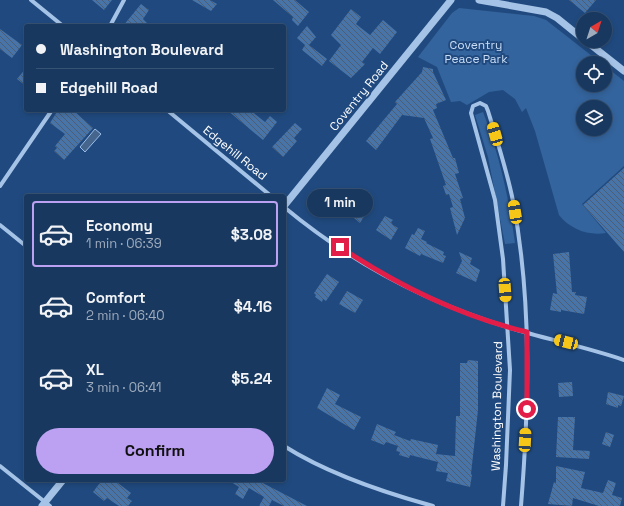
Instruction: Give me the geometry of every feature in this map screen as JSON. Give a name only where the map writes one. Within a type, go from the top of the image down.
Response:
[{"type":"street","points":[[31,0],[61,24]]},
{"type":"street","points":[[111,24],[124,0]]},
{"type":"street","name":"Coventry Road","points":[[286,204],[451,0]]},
{"type":"street","points":[[479,0],[546,12],[557,18],[576,33]]},
{"type":"street","points":[[595,48],[624,72]]},
{"type":"street","name":"Washington Boulevard","points":[[502,506],[509,418],[510,370],[508,327],[503,259],[495,200],[471,113],[473,106],[480,102],[486,106],[488,111],[513,200],[520,254],[527,332],[527,409],[521,506]]},
{"type":"street","points":[[0,186],[51,112]]},
{"type":"street","name":"Edgehill Road","points":[[169,112],[269,194]]},
{"type":"street","points":[[286,207],[346,252],[404,286],[458,310],[508,327],[591,348],[624,360]]},
{"type":"street","points":[[0,225],[24,244]]},
{"type":"street","points":[[286,447],[348,477],[398,496],[433,506]]},
{"type":"street","points":[[0,466],[45,505],[62,482]]},
{"type":"green space","name":"Coventry Peace Park","points":[[459,8],[534,16],[546,20],[576,43],[576,48],[582,48],[592,56],[576,56],[576,92],[612,92],[612,72],[624,81],[624,166],[582,204],[606,233],[599,234],[586,232],[574,228],[559,215],[535,131],[526,108],[522,112],[515,99],[503,90],[489,92],[467,105],[460,101],[451,102],[437,67],[418,57],[452,13]]},
{"type":"green space","points":[[483,112],[503,176],[515,243],[505,244],[488,157],[475,115]]},
{"type":"shaded area","points":[[95,129],[101,134],[85,152],[80,147]]},
{"type":"building","points":[[92,0],[112,0],[104,10]]},
{"type":"building","points":[[192,0],[210,0],[217,4],[211,11]]},
{"type":"building","points":[[273,0],[295,0],[309,12],[298,26],[292,20],[293,17]]},
{"type":"building","points":[[569,0],[596,0],[586,12],[584,12]]},
{"type":"building","points":[[141,4],[149,10],[143,19],[148,24],[125,24]]},
{"type":"building","points":[[351,9],[361,17],[356,24],[370,35],[383,20],[397,32],[380,54],[373,48],[362,62],[365,64],[351,78],[329,61],[341,45],[331,35]]},
{"type":"building","points":[[307,26],[316,37],[309,45],[327,59],[322,66],[302,50],[305,45],[297,38]]},
{"type":"building","points":[[0,29],[22,45],[12,58],[0,49]]},
{"type":"building","points":[[423,67],[433,69],[446,100],[436,104],[437,108],[433,110],[453,158],[455,158],[459,173],[455,174],[463,198],[460,199],[465,218],[457,235],[450,208],[453,207],[449,194],[446,195],[443,186],[446,185],[430,139],[433,138],[424,118],[402,115],[376,150],[366,141],[397,104],[395,102],[422,72]]},
{"type":"building","points":[[24,70],[24,84],[17,79]]},
{"type":"building","points":[[57,112],[75,112],[93,128],[64,160],[54,151],[57,148],[55,146],[65,134],[50,123]]},
{"type":"building","points":[[229,112],[252,112],[265,122],[270,116],[277,122],[263,140]]},
{"type":"building","points":[[295,123],[302,129],[294,138],[297,141],[283,157],[272,147]]},
{"type":"building","points":[[624,168],[624,252],[583,205]]},
{"type":"building","points":[[356,194],[372,204],[360,223],[343,209]]},
{"type":"building","points":[[385,216],[393,220],[391,222],[398,228],[391,240],[376,230]]},
{"type":"building","points":[[418,228],[425,231],[421,239],[444,252],[443,255],[446,256],[443,263],[421,254],[420,256],[405,248],[412,234],[414,235]]},
{"type":"building","points":[[459,252],[472,258],[470,264],[480,270],[476,282],[456,273],[462,261]]},
{"type":"building","points":[[569,252],[572,292],[576,292],[575,295],[587,297],[584,314],[561,310],[561,312],[550,310],[553,293],[557,294],[553,254]]},
{"type":"building","points":[[327,274],[339,282],[326,301],[323,299],[322,302],[315,297],[316,295],[314,293]]},
{"type":"building","points":[[347,291],[363,300],[355,313],[339,304]]},
{"type":"building","points":[[468,360],[478,361],[478,410],[470,487],[446,481],[448,473],[436,471],[438,462],[410,455],[409,458],[399,455],[400,452],[396,451],[398,446],[386,442],[384,445],[371,440],[377,424],[396,432],[394,435],[410,441],[411,439],[438,445],[436,454],[455,456],[456,416],[460,416],[460,363],[467,363]]},
{"type":"building","points":[[572,382],[573,396],[559,397],[558,383]]},
{"type":"building","points":[[327,388],[340,395],[335,404],[361,417],[354,430],[317,408]]},
{"type":"building","points":[[608,392],[624,396],[621,406],[618,405],[618,408],[606,404]]},
{"type":"building","points":[[558,417],[575,417],[573,450],[590,451],[589,459],[556,457]]},
{"type":"building","points":[[606,432],[614,435],[610,447],[602,444]]},
{"type":"building","points":[[556,466],[585,472],[581,488],[603,493],[608,480],[616,483],[612,495],[622,498],[620,506],[599,506],[573,498],[572,506],[548,504],[554,482],[556,483]]},
{"type":"building","points":[[100,482],[119,482],[118,483],[131,493],[127,498],[132,501],[128,506],[119,506],[107,498],[104,501],[93,492]]},
{"type":"building","points":[[231,482],[261,482],[307,506],[284,506],[272,500],[269,506],[259,506],[264,497],[249,488],[243,499],[235,494],[239,487]]},
{"type":"route","points":[[340,247],[365,264],[404,286],[458,310],[527,332],[527,409]]}]
